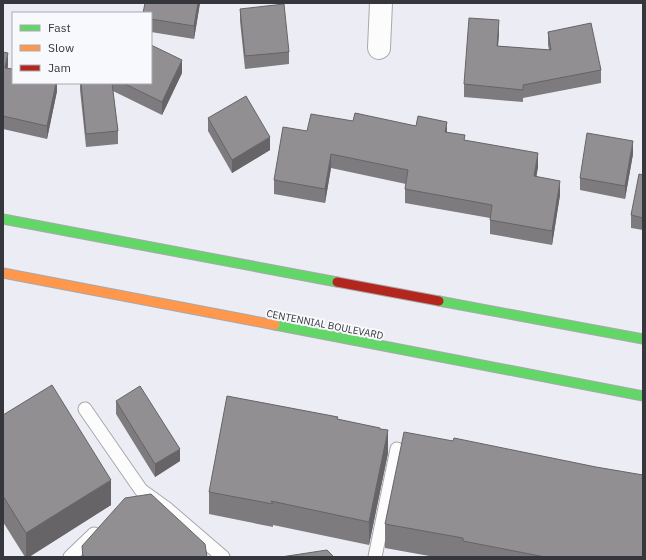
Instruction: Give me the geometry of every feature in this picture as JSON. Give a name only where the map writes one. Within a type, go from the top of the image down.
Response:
[{"type":"main road","points":[[3,219],[643,339]]},
{"type":"main road","name":"CENTENNIAL BOULEVARD","points":[[3,273],[643,396]]},
{"type":"street","points":[[379,48],[381,3]]},
{"type":"lane","points":[[85,409],[141,490],[166,508],[223,557]]},
{"type":"lane","points":[[375,557],[397,449]]},
{"type":"lane","points":[[130,500],[141,490]]},
{"type":"lane","points":[[70,557],[103,526]]},
{"type":"building","points":[[145,3],[198,3],[194,26],[152,19],[152,12],[143,12]]},
{"type":"building","points":[[284,4],[289,52],[245,56],[240,9]]},
{"type":"building","points":[[469,18],[499,20],[497,46],[551,50],[548,32],[591,23],[601,70],[523,85],[523,90],[464,84]]},
{"type":"building","points":[[152,45],[182,60],[162,102],[125,84],[152,84]]},
{"type":"building","points":[[3,52],[8,53],[5,68],[12,69],[12,84],[56,84],[47,126],[3,116]]},
{"type":"building","points":[[81,84],[112,84],[118,131],[86,134]]},
{"type":"building","points":[[246,96],[270,137],[232,160],[208,118]]},
{"type":"building","points":[[355,113],[416,126],[418,116],[447,122],[445,132],[465,135],[464,140],[538,153],[534,176],[560,181],[552,231],[490,220],[492,205],[405,189],[408,170],[331,154],[325,189],[274,180],[283,127],[307,131],[311,114],[353,121]]},
{"type":"building","points":[[587,133],[633,141],[625,186],[580,178]]},
{"type":"building","points":[[639,174],[643,175],[643,218],[631,215]]},
{"type":"building","points":[[52,385],[111,480],[26,533],[3,496],[3,415]]},
{"type":"building","points":[[140,386],[180,449],[155,464],[116,401]]},
{"type":"building","points":[[227,396],[338,417],[337,419],[388,430],[369,522],[271,501],[273,504],[209,492]]},
{"type":"building","points":[[404,432],[453,441],[454,438],[643,475],[643,557],[545,557],[463,541],[463,538],[385,524]]},
{"type":"building","points":[[151,494],[205,544],[207,557],[83,557],[82,546],[125,498]]},
{"type":"building","points":[[327,550],[334,557],[281,557]]},
{"type":"traffic: fast","points":[[3,219],[337,282]]},
{"type":"traffic: fast","points":[[439,301],[643,339]]},
{"type":"traffic: fast","points":[[275,325],[643,396]]},
{"type":"traffic: slow","points":[[3,273],[275,325]]},
{"type":"traffic: jam","points":[[337,282],[439,301]]}]
